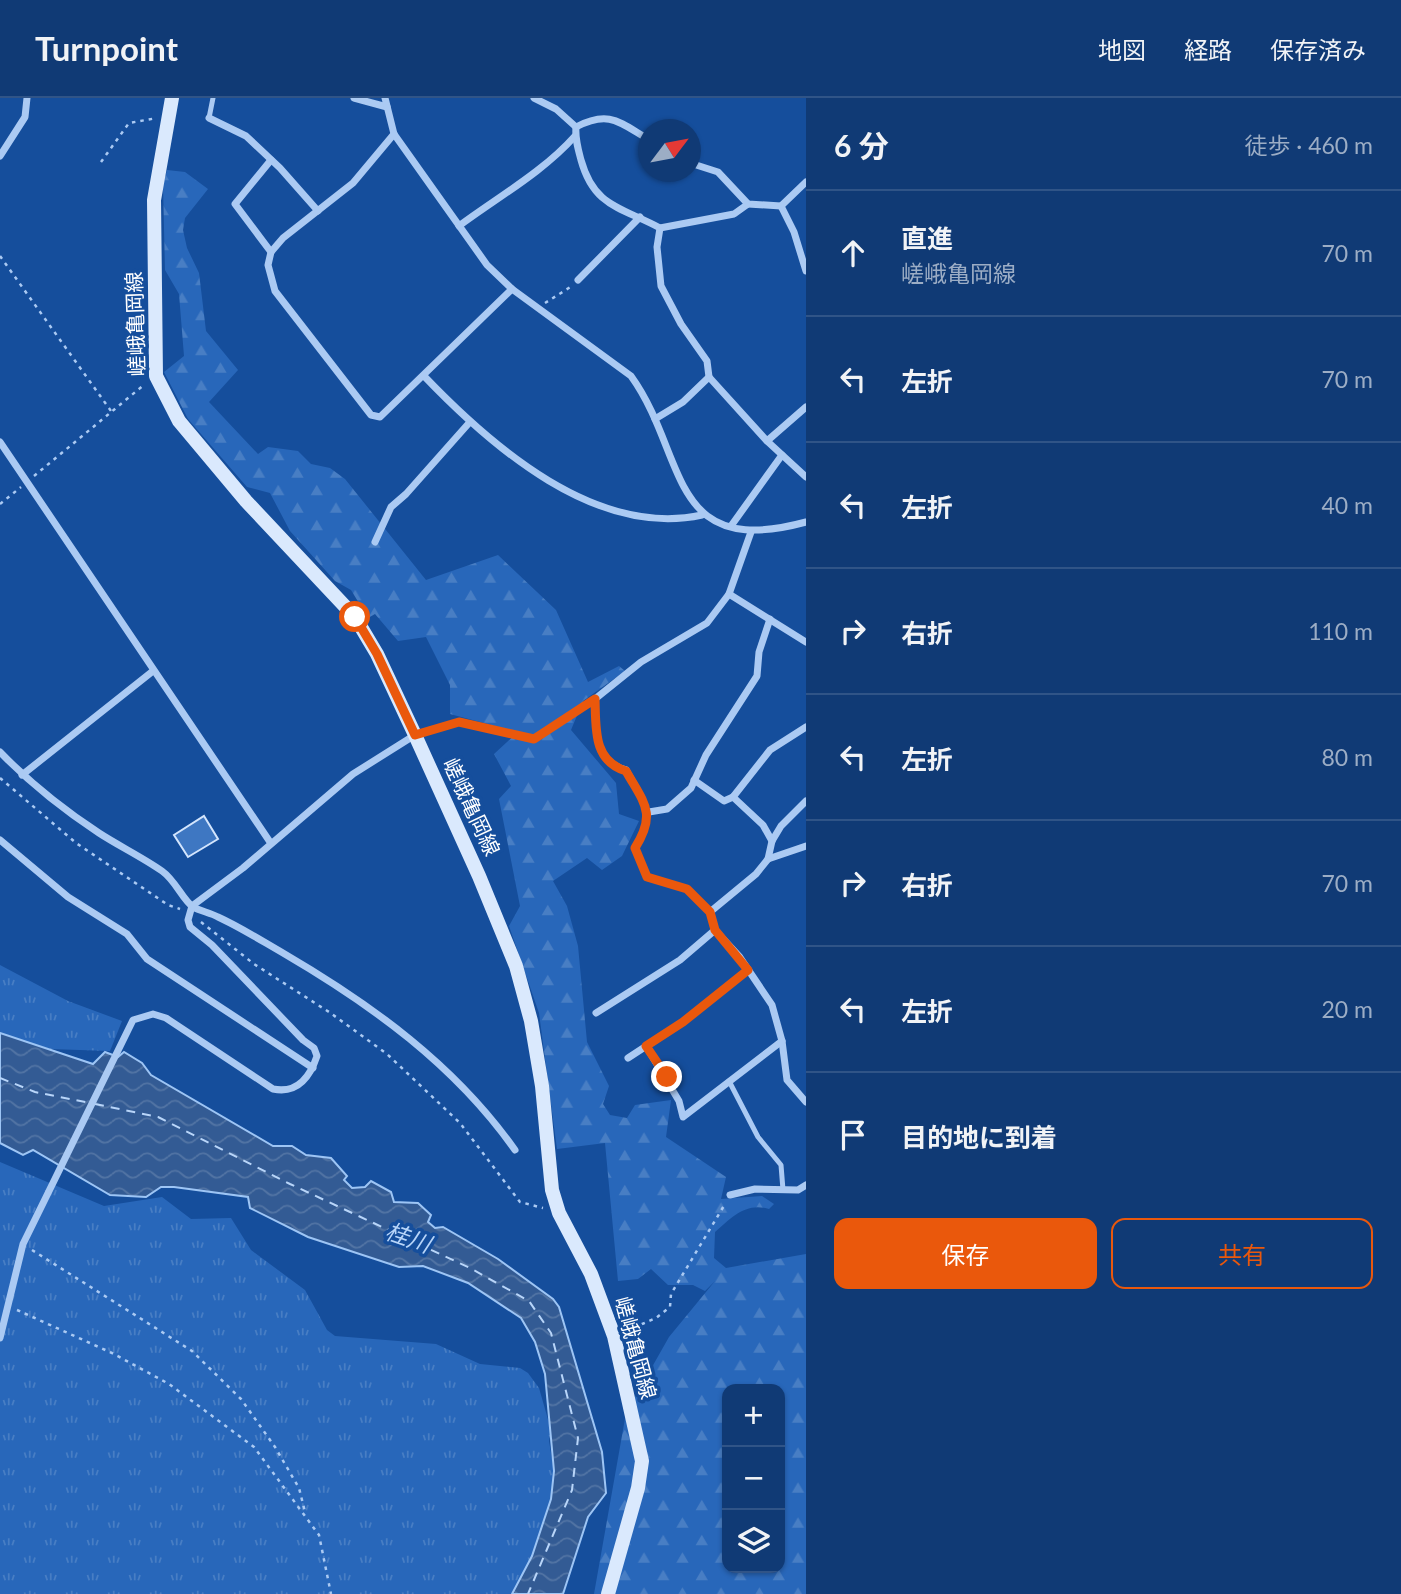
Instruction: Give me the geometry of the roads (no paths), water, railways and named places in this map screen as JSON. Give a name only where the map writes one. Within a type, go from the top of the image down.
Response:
[{"type":"main road","name":"嵯峨亀岡線","points":[[172,98],[154,200],[156,376],[178,421],[246,501],[355,617],[377,654],[415,735],[479,876],[516,966],[531,1021],[542,1086],[552,1190],[559,1213],[591,1274],[614,1336],[642,1461],[638,1488],[616,1556],[608,1594]]},
{"type":"street","points":[[0,156],[25,117],[27,98]]},
{"type":"street","points":[[355,98],[387,107]]},
{"type":"street","points":[[384,98],[394,134],[487,265],[512,289],[631,376],[643,392],[668,455],[702,515]]},
{"type":"street","points":[[534,98],[556,109],[576,131],[586,178],[598,197],[660,228],[734,214],[748,204],[781,206],[806,181]]},
{"type":"street","points":[[459,226],[528,175],[551,162],[576,131],[601,117],[610,117],[638,133]]},
{"type":"street","points":[[209,118],[246,136],[318,211]]},
{"type":"street","points":[[394,134],[353,183],[271,252],[268,265],[275,291],[371,415],[380,417],[512,289]]},
{"type":"street","points":[[271,160],[235,204],[271,252]]},
{"type":"street","points":[[701,166],[718,172],[748,204]]},
{"type":"street","points":[[781,206],[794,232],[806,271]]},
{"type":"street","points":[[578,280],[640,217]]},
{"type":"street","points":[[660,228],[657,247],[662,286],[681,324],[707,361],[709,377],[767,441],[806,477]]},
{"type":"street","points":[[424,376],[469,424],[518,460],[593,505],[658,519],[702,515],[751,531],[806,522]]},
{"type":"street","points":[[655,419],[683,402],[709,377]]},
{"type":"street","points":[[767,441],[806,407]]},
{"type":"street","points":[[375,542],[391,507],[406,495],[469,424]]},
{"type":"street","points":[[0,442],[270,842]]},
{"type":"street","points":[[731,526],[782,455]]},
{"type":"street","points":[[191,909],[353,774],[415,735],[459,722],[534,739],[595,699],[640,662],[707,623],[729,594],[751,531]]},
{"type":"street","points":[[729,594],[806,642]]},
{"type":"street","points":[[649,812],[667,809],[679,801],[694,780],[706,755],[757,676],[759,652],[770,619]]},
{"type":"street","points":[[22,775],[153,671]]},
{"type":"street","points":[[595,699],[596,736],[601,753],[611,766],[626,771],[649,812],[647,826],[635,848],[647,877],[687,889],[710,912],[715,930],[772,1005],[782,1041],[787,1080],[806,1102]]},
{"type":"street","points":[[694,780],[724,801],[733,797],[770,750],[806,727]]},
{"type":"street","points":[[0,752],[22,775],[97,831],[163,872],[179,886],[191,909],[190,927],[212,945],[303,1040],[314,1048],[317,1056],[303,1083],[282,1091],[273,1089],[166,1017],[142,1016],[133,1020],[23,1244],[0,1338]]},
{"type":"street","points":[[733,797],[763,825],[772,841]]},
{"type":"street","points":[[710,912],[757,874],[768,859],[772,841],[781,826],[806,802]]},
{"type":"street","points":[[0,840],[68,897],[127,934],[147,959],[313,1068]]},
{"type":"street","points":[[768,859],[806,846]]},
{"type":"street","points":[[191,909],[220,917],[371,1008],[411,1038],[455,1078],[494,1121],[515,1150]]},
{"type":"street","points":[[596,1013],[680,960],[715,930]]},
{"type":"street","points":[[628,1058],[683,1022],[748,970]]},
{"type":"street","points":[[646,1046],[679,1101],[683,1117],[782,1041]]},
{"type":"street","points":[[730,1195],[755,1189],[798,1190],[806,1185]]},
{"type":"lane","points":[[209,118],[213,98]]},
{"type":"lane","points":[[729,1081],[758,1137],[781,1165],[783,1190]]},
{"type":"water","name":"桂川","points":[[0,1033],[93,1064],[105,1052],[118,1057],[124,1052],[142,1063],[151,1075],[273,1146],[292,1146],[306,1155],[331,1158],[347,1176],[344,1180],[352,1188],[365,1187],[371,1181],[391,1192],[394,1202],[418,1203],[431,1215],[428,1222],[435,1228],[443,1227],[498,1259],[553,1299],[559,1307],[602,1452],[606,1493],[588,1517],[563,1594],[512,1594],[532,1556],[551,1499],[554,1471],[545,1374],[535,1342],[521,1318],[468,1283],[423,1266],[399,1267],[308,1237],[250,1208],[248,1197],[174,1187],[161,1187],[146,1197],[110,1195],[33,1150],[23,1155],[0,1143]]}]
